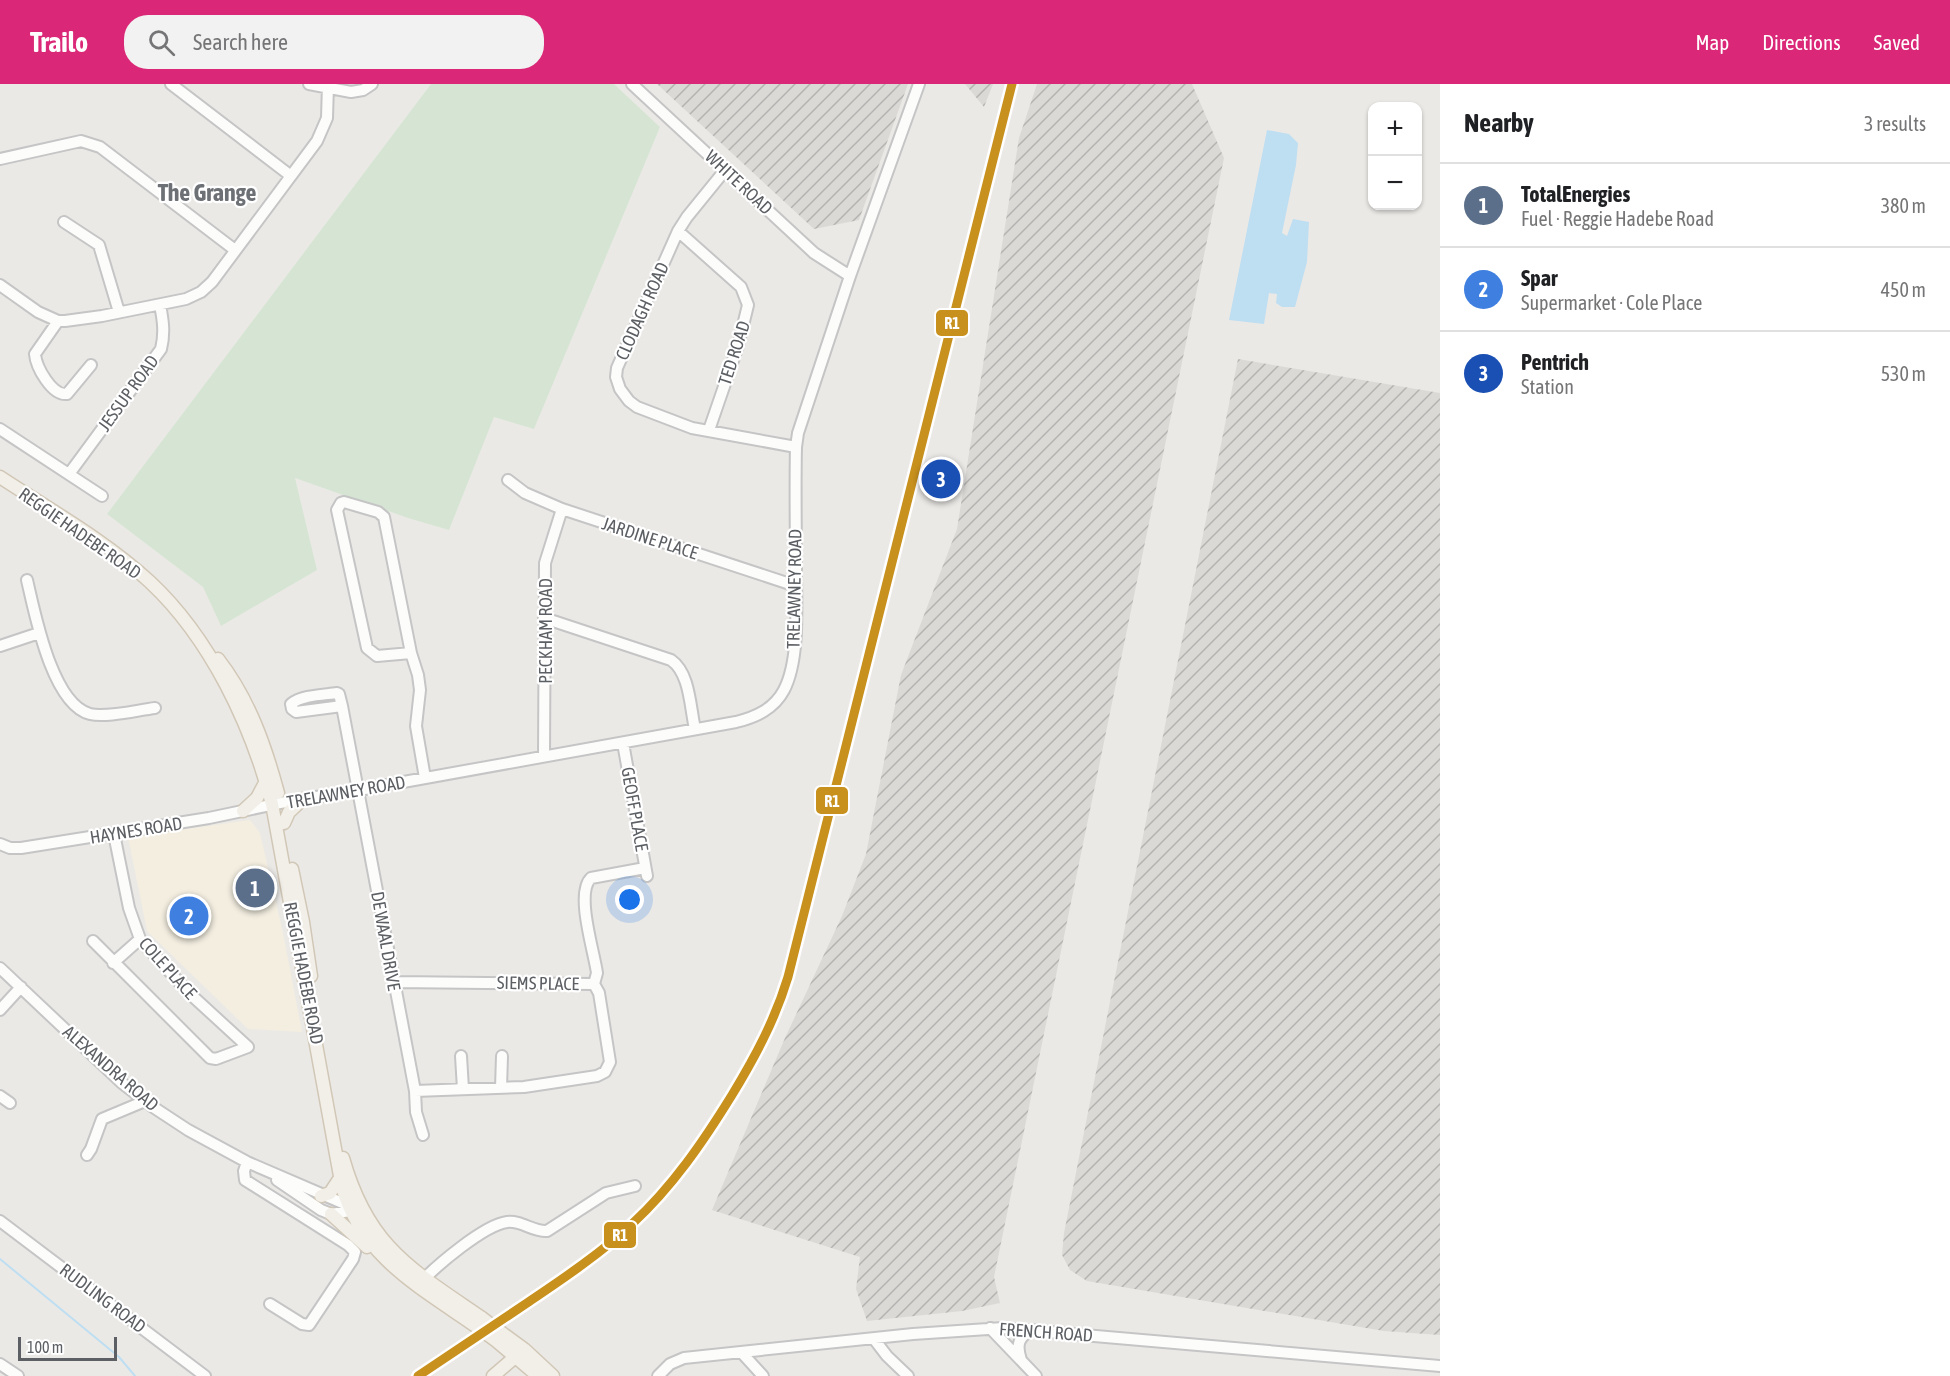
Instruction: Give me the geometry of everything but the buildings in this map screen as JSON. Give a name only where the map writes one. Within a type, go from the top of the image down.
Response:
[{"type":"main road","name":"REGGIE HADEBE ROAD","points":[[0,477],[104,545],[138,572],[179,612],[205,646],[239,711],[284,823],[303,922],[343,1170],[356,1195],[354,1210]]},
{"type":"main road","name":"REGGIE HADEBE ROAD","points":[[205,646],[212,651],[232,678],[248,707],[267,755],[343,1170],[354,1210]]},
{"type":"main road","points":[[243,812],[257,798],[266,781]]},
{"type":"main road","points":[[284,823],[289,812],[303,799]]},
{"type":"main road","points":[[321,1196],[330,1193],[343,1170]]},
{"type":"main road","points":[[354,1210],[359,1226],[382,1258]]},
{"type":"main road","points":[[354,1210],[374,1229],[420,1282]]},
{"type":"main road","points":[[331,1214],[382,1258],[479,1322],[553,1376]]},
{"type":"main road","points":[[498,1372],[520,1353]]},
{"type":"main road","points":[[520,1353],[538,1376]]},
{"type":"main road","points":[[498,1372],[518,1369],[532,1376]]},
{"type":"street","points":[[171,84],[291,176]]},
{"type":"street","points":[[309,84],[328,85],[351,92],[363,90],[372,84]]},
{"type":"street","name":"WHITE ROAD","points":[[632,84],[814,253],[850,276]]},
{"type":"street","name":"TRELAWNEY ROAD","points":[[276,804],[623,743],[754,717],[764,712],[783,692],[791,667],[797,607],[796,447],[802,418],[919,84]]},
{"type":"street","points":[[0,285],[33,309],[58,321],[80,320],[160,305],[186,299],[201,292],[212,282],[324,130],[327,118],[328,85]]},
{"type":"street","points":[[0,159],[81,141],[90,142],[100,147],[235,250]]},
{"type":"street","name":"CLODAGH ROAD","points":[[726,169],[678,231],[628,340],[617,368],[617,383],[624,395],[637,407],[692,428],[796,447]]},
{"type":"street","points":[[64,222],[99,245],[119,312]]},
{"type":"street","name":"TED ROAD","points":[[678,231],[741,287],[748,305],[738,345],[709,430]]},
{"type":"street","name":"JESSUP ROAD","points":[[69,474],[161,349],[164,323],[160,305]]},
{"type":"street","points":[[58,321],[35,354],[35,361],[53,389],[62,395],[66,394],[91,365]]},
{"type":"street","points":[[0,429],[102,496]]},
{"type":"street","name":"JARDINE PLACE","points":[[508,480],[525,493],[562,508],[796,586]]},
{"type":"street","points":[[411,653],[377,656],[367,648],[338,510],[341,503],[378,512],[384,517],[411,653],[418,675],[420,690],[416,726],[425,778]]},
{"type":"street","name":"PECKHAM ROAD","points":[[544,756],[545,563],[562,508]]},
{"type":"street","points":[[27,580],[39,633],[58,680],[81,710],[97,715],[155,708]]},
{"type":"street","points":[[544,618],[676,663],[684,677],[695,729]]},
{"type":"street","points":[[0,646],[39,633]]},
{"type":"street","name":"DE WAAL DRIVE","points":[[342,706],[415,1091],[416,1112],[423,1135]]},
{"type":"street","name":"GEOFF PLACE","points":[[594,984],[597,973],[584,901],[586,884],[591,878],[646,872],[623,743]]},
{"type":"street","name":"HAYNES ROAD","points":[[0,844],[10,848],[21,848],[243,812],[276,804]]},
{"type":"street","name":"COLE PLACE","points":[[113,963],[210,1058],[216,1059],[248,1047],[188,992],[140,939],[131,915],[114,834]]},
{"type":"street","points":[[93,941],[113,963],[140,939]]},
{"type":"street","name":"ALEXANDRA ROAD","points":[[0,968],[122,1083],[145,1101],[188,1130],[265,1171],[316,1208],[331,1214]]},
{"type":"street","name":"SIEMS PLACE","points":[[394,982],[594,984],[600,993],[610,1062],[608,1069],[597,1076],[524,1087],[501,1088]]},
{"type":"street","points":[[0,1010],[21,987]]},
{"type":"street","points":[[461,1056],[462,1089]]},
{"type":"street","points":[[415,1091],[501,1088],[502,1056]]},
{"type":"street","points":[[0,1096],[10,1102]]},
{"type":"street","points":[[87,1155],[102,1119],[145,1101]]},
{"type":"street","points":[[247,1162],[244,1171],[245,1180],[356,1252],[309,1324],[302,1324],[270,1304]]},
{"type":"street","name":"ALEXANDRA ROAD","points":[[265,1171],[279,1175],[354,1210]]},
{"type":"street","points":[[420,1282],[471,1241],[501,1224],[512,1222],[538,1231],[547,1231],[606,1192],[635,1186]]},
{"type":"street","points":[[331,1214],[354,1210]]},
{"type":"street","name":"RUDLING ROAD","points":[[0,1221],[205,1376]]},
{"type":"street","points":[[990,1328],[1036,1376]]},
{"type":"street","name":"FRENCH ROAD","points":[[658,1376],[670,1364],[684,1358],[990,1328],[1034,1329],[1440,1366]]},
{"type":"street","points":[[1022,1361],[1018,1350],[1019,1342],[1024,1334],[1034,1329]]},
{"type":"street","points":[[874,1339],[887,1356],[908,1376]]},
{"type":"street","points":[[742,1353],[763,1376]]},
{"type":"street","points":[[0,1364],[18,1376]]},
{"type":"shaded area","points":[[657,84],[908,84],[859,220],[814,229]]},
{"type":"shaded area","points":[[965,84],[993,84],[984,107]]},
{"type":"shaded area","points":[[1037,84],[1192,84],[1224,158],[994,1277],[1000,1303],[962,1311],[867,1321],[856,1289],[860,1257],[712,1210],[785,1038],[842,916],[866,854],[901,675],[957,529],[1019,138]]},
{"type":"shaded area","points":[[1238,359],[1440,393],[1440,1335],[1384,1331],[1087,1281],[1070,1270],[1062,1255],[1064,1233]]},
{"type":"shaded area","points":[[250,820],[260,833],[283,933],[302,1032],[248,1029],[147,931],[128,837]]},
{"type":"green space","points":[[431,84],[614,84],[660,127],[534,429],[494,417],[449,530],[295,478],[317,570],[221,626],[203,587],[107,514]]},
{"type":"water","points":[[1267,130],[1289,134],[1298,143],[1296,165],[1282,233],[1287,236],[1293,219],[1309,222],[1307,262],[1295,307],[1282,307],[1276,303],[1277,294],[1269,293],[1264,324],[1229,320]]},
{"type":"waterway","points":[[0,1259],[119,1357],[135,1376]]},
{"type":"railway","points":[[418,1376],[581,1265],[620,1235],[647,1209],[674,1179],[710,1130],[749,1067],[771,1023],[788,977],[1012,84]]},
{"type":"transit line","name":"R1","points":[[418,1376],[581,1265],[620,1235],[647,1209],[674,1179],[710,1130],[749,1067],[771,1023],[788,977],[1012,84]]},
{"type":"place","name":"Pentrich","points":[[941,479]]},
{"type":"place","name":"TotalEnergies","points":[[255,888]]},
{"type":"place","name":"Spar","points":[[189,916]]},
{"type":"district","name":"The Grange","points":[[207,192]]}]
